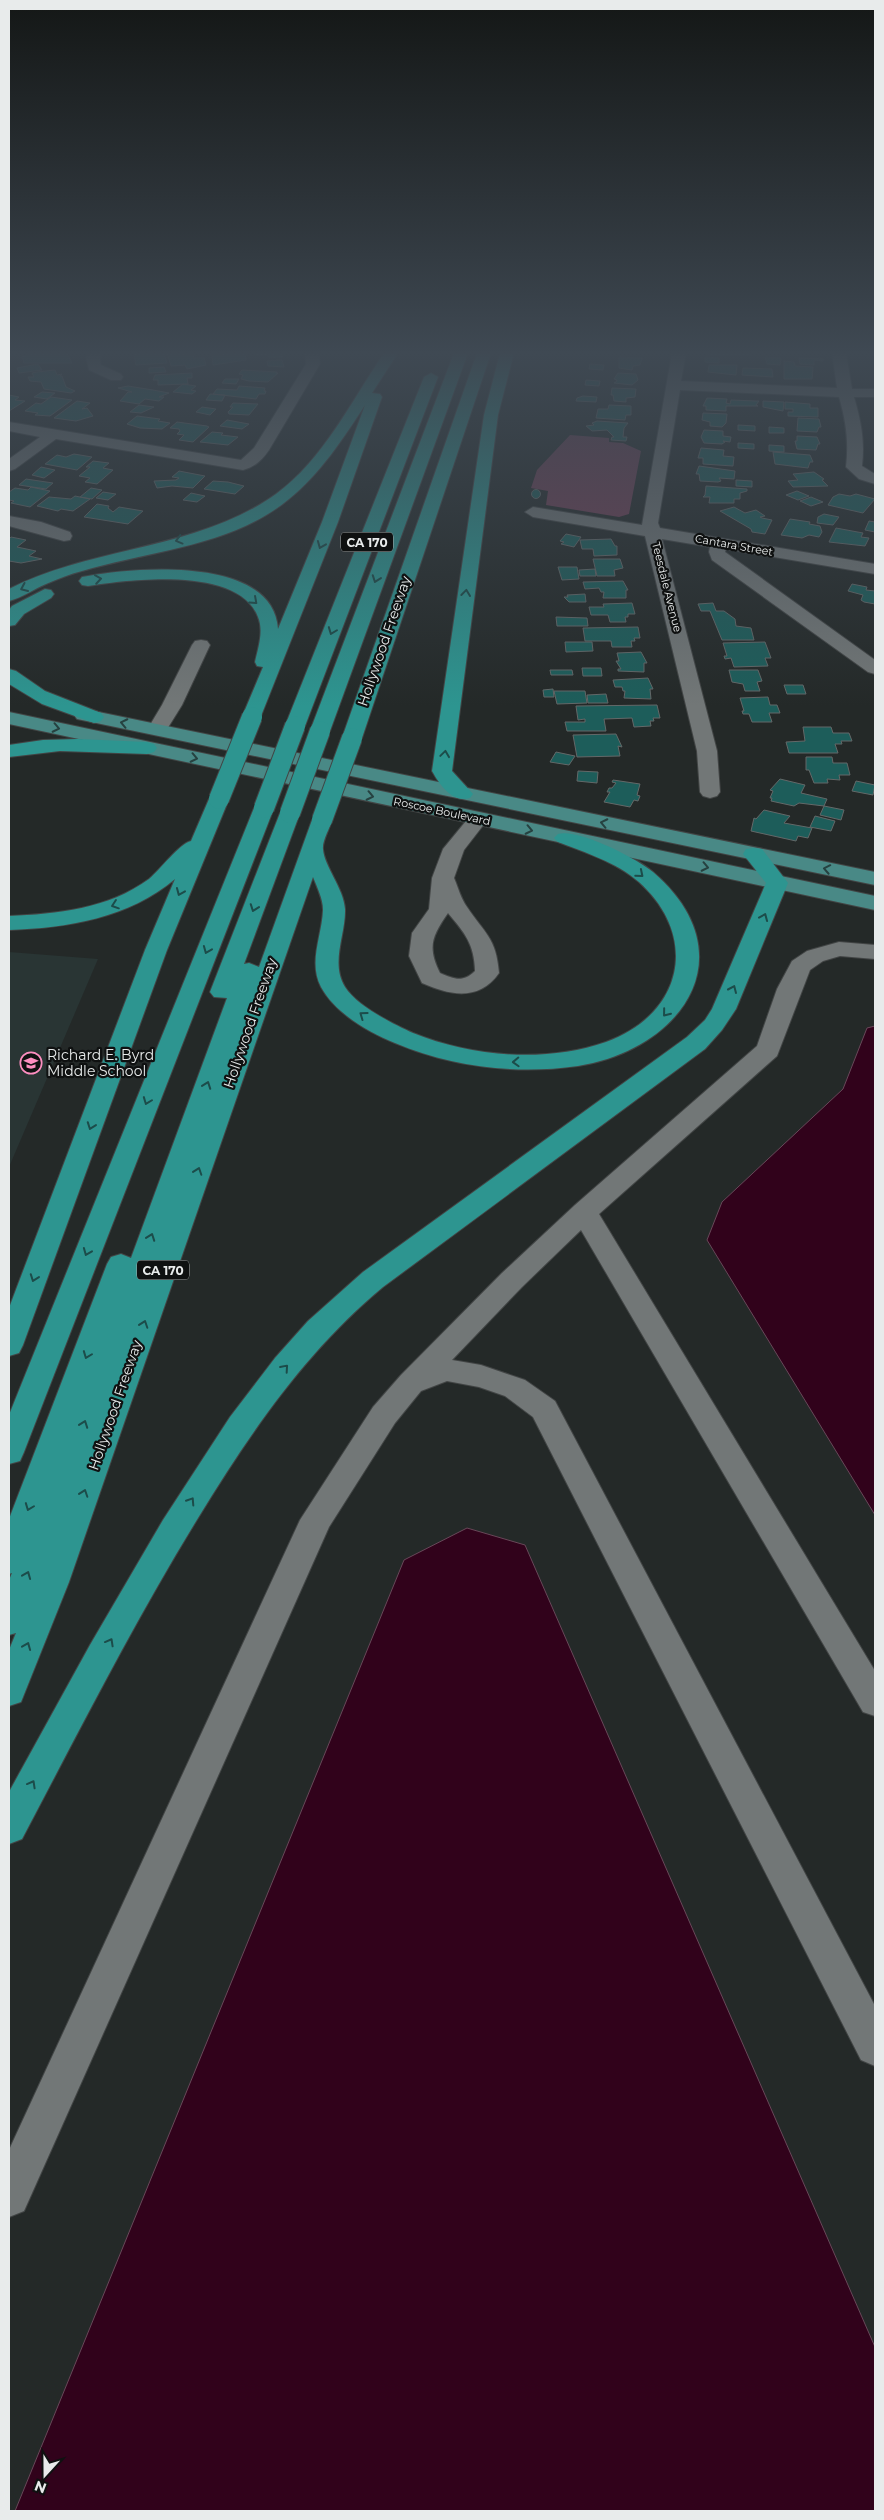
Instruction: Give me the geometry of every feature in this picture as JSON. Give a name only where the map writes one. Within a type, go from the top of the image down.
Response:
[{"type":"highway","points":[[11,611],[67,572],[234,523],[260,511],[280,498],[308,471]]},
{"type":"highway","points":[[9,1345],[156,950],[330,522],[348,471]]},
{"type":"highway","name":"CA 170","points":[[9,1452],[264,808],[395,471]]},
{"type":"highway","points":[[335,734],[422,471]]},
{"type":"highway","points":[[9,1621],[64,1480],[429,471]]},
{"type":"highway","name":"Hollywood Freeway","points":[[9,1691],[53,1582],[312,848],[305,817],[335,734],[438,471]]},
{"type":"highway","points":[[463,794],[447,780],[442,771],[483,471]]},
{"type":"highway","points":[[11,611],[63,586],[130,574],[190,575],[217,581],[240,590],[257,602],[267,616],[269,632],[252,717]]},
{"type":"highway","points":[[9,676],[19,685],[39,696],[94,717]]},
{"type":"highway","points":[[9,751],[29,747],[152,739]]},
{"type":"highway","points":[[9,923],[35,923],[84,915],[124,902],[160,882],[183,860],[219,798]]},
{"type":"highway","points":[[9,1560],[305,817]]},
{"type":"highway","points":[[312,848],[334,908],[327,944],[327,966],[333,987],[354,1008],[376,1024],[405,1040],[437,1052],[504,1062],[557,1060],[601,1052],[638,1037],[663,1019],[680,994],[688,970],[688,944],[680,918],[658,889],[629,865],[565,838]]},
{"type":"highway","points":[[9,1827],[137,1593],[182,1516],[233,1436],[272,1383],[318,1330],[358,1292],[696,1043],[708,1031],[724,1009],[778,882],[754,854]]},
{"type":"main road","name":"Roscoe Boulevard","points":[[9,699],[94,717],[152,739],[478,819],[875,902]]},
{"type":"main road","name":"Roscoe Boulevard","points":[[9,718],[152,739],[463,794],[875,879]]},
{"type":"street","name":"Teesdale Avenue","points":[[659,471],[650,523],[707,751],[710,792]]},
{"type":"street","points":[[858,471],[865,476],[875,479]]},
{"type":"street","name":"Cantara Street","points":[[533,512],[875,569]]},
{"type":"street","points":[[9,521],[35,526],[64,536]]},
{"type":"street","points":[[720,543],[717,552],[718,556],[875,668]]},
{"type":"street","points":[[152,739],[172,705],[201,645]]},
{"type":"street","points":[[444,878],[454,849],[478,819]]},
{"type":"street","points":[[9,2196],[316,1520],[384,1415],[411,1384],[512,1280],[584,1212],[768,1050],[789,989],[800,966],[815,956],[840,949],[875,952]]},
{"type":"street","points":[[584,1212],[875,1701]]},
{"type":"street","points":[[411,1384],[446,1370],[481,1376],[515,1388],[544,1409],[875,2046]]},
{"type":"shaded area","points":[[537,471],[637,471],[629,514],[619,517],[546,505],[548,491],[531,488]]},
{"type":"shaded area","name":"Richard E. Byrd Middle School","points":[[9,952],[98,959],[9,1167]]},
{"type":"shaded area","points":[[875,1026],[875,1515],[707,1240],[722,1202],[843,1089],[867,1028]]},
{"type":"shaded area","points":[[467,1528],[525,1545],[875,2347],[875,2511],[15,2511],[404,1560]]},
{"type":"building","points":[[37,471],[54,471],[44,478],[32,475]]},
{"type":"building","points":[[86,471],[112,471],[97,484],[85,482],[90,478],[79,476]]},
{"type":"building","points":[[179,471],[205,476],[193,488],[172,486],[157,488],[154,481],[176,480],[179,478],[172,477]]},
{"type":"building","points":[[697,471],[735,471],[734,479],[719,478],[721,481],[718,482],[700,481],[699,474],[696,474]]},
{"type":"building","points":[[814,472],[824,479],[822,480],[828,486],[793,487],[788,481],[798,480],[793,474]]},
{"type":"building","points":[[26,479],[53,483],[46,489],[19,485]]},
{"type":"building","points":[[736,480],[752,481],[752,487],[736,486]]},
{"type":"building","points":[[213,481],[244,486],[235,494],[204,489]]},
{"type":"building","points":[[706,486],[747,489],[747,491],[740,493],[740,499],[734,499],[734,503],[709,503],[710,497],[703,497]]},
{"type":"building","points":[[31,487],[50,491],[30,507],[11,503],[14,501],[9,500],[9,492],[15,488],[28,490]]},
{"type":"building","points":[[91,488],[102,490],[92,499],[80,497]]},
{"type":"building","points":[[536,489],[541,494],[536,499],[531,494]]},
{"type":"building","points":[[797,491],[809,496],[798,500],[786,495]]},
{"type":"building","points":[[103,492],[116,494],[108,500],[96,498]]},
{"type":"building","points":[[191,493],[205,496],[197,502],[183,500]]},
{"type":"building","points":[[839,494],[850,496],[856,494],[875,499],[863,513],[828,505],[833,497]]},
{"type":"building","points":[[75,496],[90,499],[73,511],[61,509],[58,511],[37,506],[49,497],[71,499]]},
{"type":"building","points":[[811,497],[823,502],[811,506],[800,501]]},
{"type":"building","points":[[97,504],[109,506],[108,508],[113,512],[119,507],[143,511],[128,524],[84,517]]},
{"type":"building","points":[[734,507],[745,513],[756,510],[765,516],[760,517],[772,520],[765,534],[752,532],[751,529],[720,511]]},
{"type":"building","points":[[824,514],[839,517],[833,525],[817,523],[818,517]]},
{"type":"building","points":[[790,519],[810,522],[809,524],[820,526],[822,532],[819,537],[809,535],[802,538],[781,535]]},
{"type":"building","points":[[869,521],[875,522],[875,532],[865,530]]},
{"type":"building","points":[[836,528],[863,533],[861,537],[869,538],[865,546],[829,542]]},
{"type":"building","points":[[566,534],[581,537],[574,547],[561,544],[564,542],[560,541]]},
{"type":"building","points":[[11,537],[26,540],[17,547],[36,551],[29,556],[42,559],[21,563],[9,561],[9,539]]},
{"type":"building","points":[[611,539],[615,546],[617,546],[617,555],[594,556],[593,549],[582,549],[580,540]]},
{"type":"building","points":[[593,559],[620,559],[623,568],[614,570],[615,576],[597,576]]},
{"type":"building","points":[[558,567],[577,567],[579,579],[562,580]]},
{"type":"building","points":[[595,569],[596,576],[580,576],[579,570]]},
{"type":"building","points":[[623,581],[628,590],[626,590],[626,598],[603,598],[604,592],[601,592],[599,588],[585,589],[583,582]]},
{"type":"building","points":[[852,584],[867,587],[866,590],[875,591],[875,604],[864,602],[861,600],[863,595],[848,591]]},
{"type":"building","points":[[585,594],[586,602],[569,602],[564,597],[568,597],[567,595]]},
{"type":"building","points":[[632,603],[635,614],[628,614],[628,617],[625,617],[626,622],[610,622],[608,615],[591,615],[589,607],[604,607],[603,604]]},
{"type":"building","points":[[713,603],[716,611],[724,611],[735,619],[736,626],[751,628],[754,640],[722,640],[710,611],[701,611],[698,604]]},
{"type":"building","points":[[556,617],[587,618],[588,626],[557,626]]},
{"type":"building","points":[[638,627],[640,638],[634,638],[635,641],[631,641],[632,647],[612,647],[611,641],[585,641],[583,628]]},
{"type":"building","points":[[565,642],[592,642],[593,651],[566,652]]},
{"type":"building","points":[[765,642],[771,658],[765,658],[768,666],[734,667],[731,658],[725,659],[724,656],[727,656],[723,643]]},
{"type":"building","points":[[641,652],[647,663],[644,663],[644,672],[618,671],[618,669],[621,669],[616,661],[619,661],[617,653]]},
{"type":"building","points":[[582,668],[601,668],[602,676],[583,676]]},
{"type":"building","points":[[550,670],[572,670],[573,675],[551,675]]},
{"type":"building","points":[[729,670],[758,670],[762,681],[757,682],[760,691],[745,691],[743,684],[732,682]]},
{"type":"building","points":[[648,678],[653,689],[650,689],[651,699],[624,698],[625,691],[623,691],[622,687],[615,687],[613,680]]},
{"type":"building","points":[[784,685],[803,685],[806,694],[787,694]]},
{"type":"building","points":[[553,689],[554,697],[544,697],[543,690]]},
{"type":"building","points":[[554,691],[585,691],[587,703],[557,704]]},
{"type":"building","points":[[606,694],[608,703],[588,703],[587,695]]},
{"type":"building","points":[[768,697],[770,705],[777,705],[780,713],[769,713],[772,722],[752,722],[749,714],[743,714],[742,711],[744,711],[740,698]]},
{"type":"building","points":[[657,705],[660,718],[653,718],[654,721],[650,721],[651,726],[634,727],[632,718],[604,719],[606,731],[567,731],[565,722],[585,722],[585,719],[578,720],[576,706]]},
{"type":"building","points":[[803,727],[831,727],[833,733],[849,733],[852,741],[841,741],[842,744],[835,744],[838,753],[789,753],[786,742],[805,741]]},
{"type":"building","points":[[616,734],[622,747],[618,746],[620,756],[577,757],[573,735]]},
{"type":"building","points":[[556,752],[575,756],[569,765],[550,762]]},
{"type":"building","points":[[806,757],[832,757],[833,763],[847,763],[850,775],[839,775],[840,780],[827,779],[828,783],[814,783],[809,770],[806,770]]},
{"type":"building","points":[[578,771],[598,772],[597,783],[577,781]]},
{"type":"building","points":[[780,779],[805,785],[801,793],[827,799],[824,806],[799,803],[794,806],[771,801],[772,798],[770,798],[773,791],[770,790]]},
{"type":"building","points":[[613,780],[640,784],[637,795],[640,796],[638,801],[634,800],[630,807],[604,802],[610,792],[607,792],[609,788],[612,788],[616,783],[612,782]]},
{"type":"building","points":[[856,781],[875,785],[873,795],[852,791]]},
{"type":"building","points":[[824,806],[844,810],[841,820],[820,815]]},
{"type":"building","points":[[764,810],[790,816],[784,823],[812,828],[808,838],[798,836],[796,841],[751,831],[754,818],[756,819]]},
{"type":"building","points":[[815,816],[835,821],[831,831],[810,827]]},
{"type":"place","name":"Richard E. Byrd Middle School","points":[[31,1063]]}]
